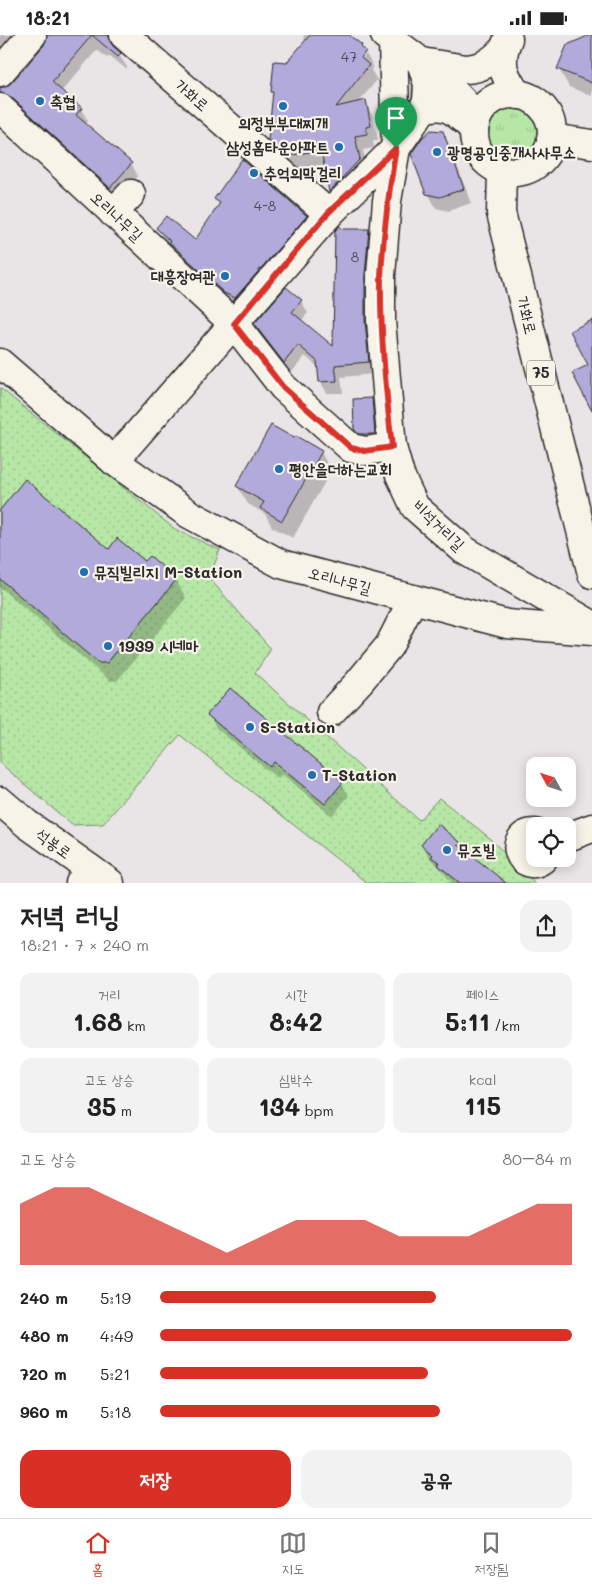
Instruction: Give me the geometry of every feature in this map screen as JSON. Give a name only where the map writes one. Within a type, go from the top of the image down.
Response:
[{"type":"street","points":[[0,72],[32,35]]},
{"type":"street","name":"가화로","points":[[124,35],[328,213]]},
{"type":"street","points":[[389,38],[421,62],[464,102],[475,123]]},
{"type":"street","name":"비석거리길","points":[[389,38],[396,148],[387,201],[381,275],[381,321],[392,447],[402,479],[412,502],[419,511],[469,553],[522,582],[592,625]]},
{"type":"street","points":[[421,62],[466,69],[486,65],[507,42]]},
{"type":"street","points":[[507,42],[503,69],[510,83],[510,95]]},
{"type":"street","points":[[421,62],[473,92],[481,95],[510,95],[537,103],[544,110],[548,118],[551,138],[548,149],[534,165],[524,170],[513,172],[502,171],[492,166],[484,159],[474,139],[475,123],[481,111],[490,102],[510,95]]},
{"type":"street","points":[[114,461],[328,213],[396,148],[424,109],[429,91],[421,62]]},
{"type":"street","points":[[424,109],[434,106],[446,107],[475,123]]},
{"type":"street","name":"오리나무길","points":[[0,108],[122,203],[234,324],[283,387],[351,448],[365,451],[392,447]]},
{"type":"street","points":[[551,138],[592,144]]},
{"type":"street","name":"가화로","points":[[502,171],[502,213],[592,574]]},
{"type":"street","name":"오리나무길","points":[[0,363],[114,461],[189,514],[280,564],[507,624],[592,631]]},
{"type":"street","points":[[331,712],[360,682],[390,646],[413,599]]},
{"type":"street","name":"석봉로","points":[[0,801],[93,878]]},
{"type":"street","points":[[576,834],[592,829]]},
{"type":"street","points":[[526,835],[519,843],[519,853],[526,860]]},
{"type":"green space","points":[[511,106],[521,108],[530,114],[536,123],[538,133],[536,143],[530,152],[521,158],[511,160],[501,158],[492,152],[486,143],[484,133],[486,123],[492,114],[501,108]]},
{"type":"green space","points":[[0,388],[176,530],[220,550],[209,578],[271,649],[255,673],[419,820],[439,798],[486,835],[535,883],[367,883],[180,735],[103,824],[72,825],[0,763]]},
{"type":"building","points":[[47,35],[92,35],[52,82],[82,108],[76,115],[132,163],[110,188],[11,97],[0,93],[0,87],[6,87],[12,82],[44,45]]},
{"type":"building","points":[[92,35],[109,35],[109,40],[113,46],[121,53],[118,57]]},
{"type":"building","points":[[310,35],[349,35],[362,45],[361,47],[366,51],[361,58],[369,65],[336,107],[366,100],[371,126],[366,127],[367,134],[355,136],[360,159],[329,192],[321,150],[287,156],[268,140],[274,61],[287,62]]},
{"type":"building","points":[[592,35],[592,83],[557,69],[567,45]]},
{"type":"building","points":[[431,130],[443,131],[464,189],[440,197],[426,194],[411,154],[422,138]]},
{"type":"building","points":[[242,159],[307,216],[235,298],[224,293],[156,228],[166,216],[195,240],[220,203],[214,199]]},
{"type":"building","points":[[339,226],[343,229],[369,229],[365,275],[365,321],[369,362],[335,365],[337,381],[319,382],[317,361],[298,345],[284,363],[254,324],[286,287],[302,300],[292,312],[333,346],[335,231]]},
{"type":"building","points":[[592,320],[592,411],[572,373],[588,365],[570,331]]},
{"type":"building","points":[[372,398],[375,434],[358,434],[354,429],[353,399]]},
{"type":"building","name":"평안을더하는교회","points":[[271,425],[294,438],[296,436],[322,451],[282,521],[260,508],[264,502],[236,486]]},
{"type":"building","name":"뮤직빌리지 M-Station","points":[[25,479],[109,549],[117,538],[145,561],[150,556],[177,579],[107,663],[98,663],[0,579],[0,510]]},
{"type":"building","name":"S-Station","points":[[230,688],[343,782],[325,804],[274,762],[270,767],[207,715]]},
{"type":"building","name":"뮤즈빌","points":[[438,824],[460,842],[458,844],[506,883],[460,883],[438,865],[440,863],[431,857],[433,855],[421,845]]},
{"type":"place","name":"축협","points":[[40,101]]},
{"type":"place","name":"의정부부대찌개","points":[[283,106]]},
{"type":"place","name":"삼성홈타운아파트","points":[[339,147]]},
{"type":"place","name":"광명공인중개사사무소","points":[[437,152]]},
{"type":"place","name":"추억의막걸리","points":[[254,173]]},
{"type":"place","name":"대흥장여관","points":[[225,276]]},
{"type":"place","name":"평안을더하는교회","points":[[279,469]]},
{"type":"place","name":"뮤직빌리지 M-Station","points":[[84,572]]},
{"type":"place","name":"1939 시네마","points":[[108,646]]},
{"type":"place","name":"S-Station","points":[[250,727]]},
{"type":"place","name":"T-Station","points":[[312,775]]},
{"type":"place","name":"뮤즈빌","points":[[447,850]]},
{"type":"route","points":[[396,148],[387,201],[381,275],[384,372],[392,447],[361,451],[351,448],[290,395],[234,324],[328,213],[396,148]]}]
